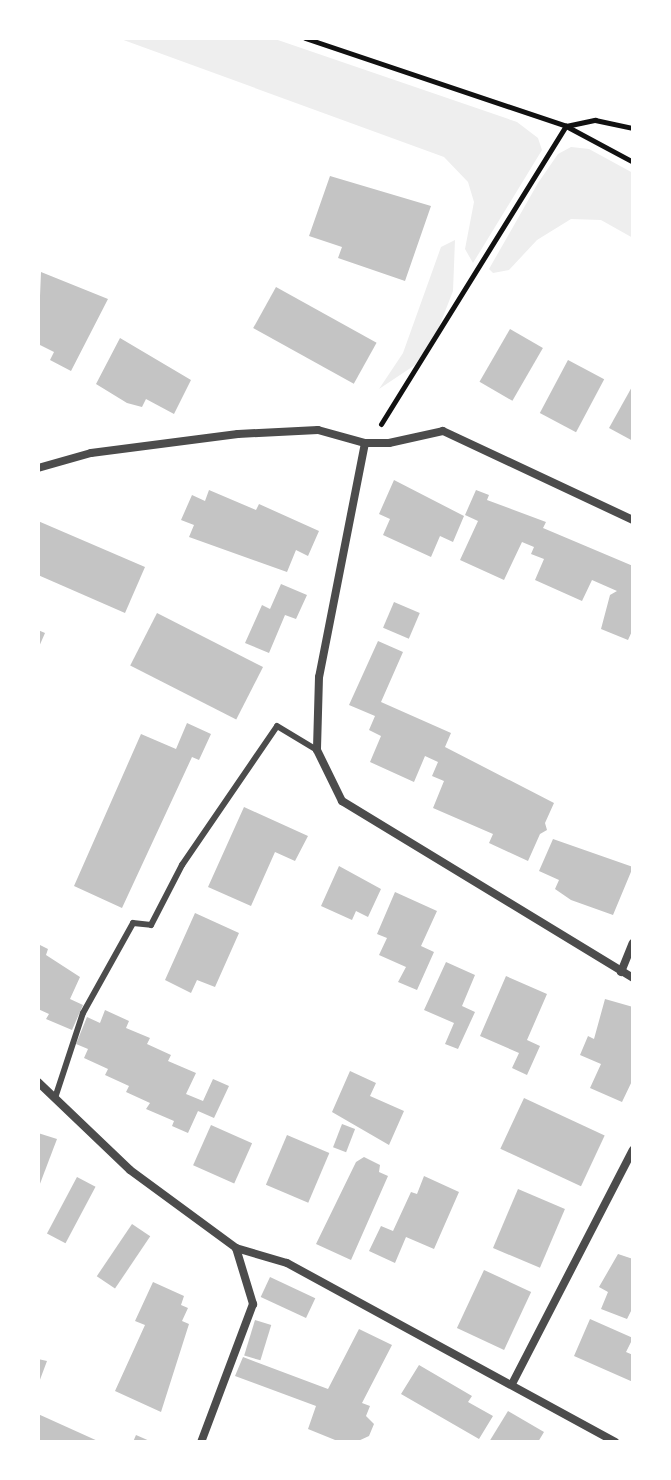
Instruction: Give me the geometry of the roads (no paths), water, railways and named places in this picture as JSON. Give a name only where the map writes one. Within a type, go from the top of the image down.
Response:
[{"type":"street","points":[[38,468],[91,453],[238,434],[318,430],[365,443],[389,443],[443,431],[633,520]]},
{"type":"street","points":[[365,443],[319,677],[317,750],[342,801],[633,978]]},
{"type":"street","points":[[621,972],[633,943]]},
{"type":"street","points":[[38,1082],[130,1170],[236,1248],[287,1263],[615,1442]]},
{"type":"street","points":[[512,1384],[633,1150]]},
{"type":"street","points":[[201,1442],[253,1304],[236,1248]]},
{"type":"lane","points":[[55,1098],[83,1013],[133,923],[151,925],[182,865],[277,726],[317,750]]}]
